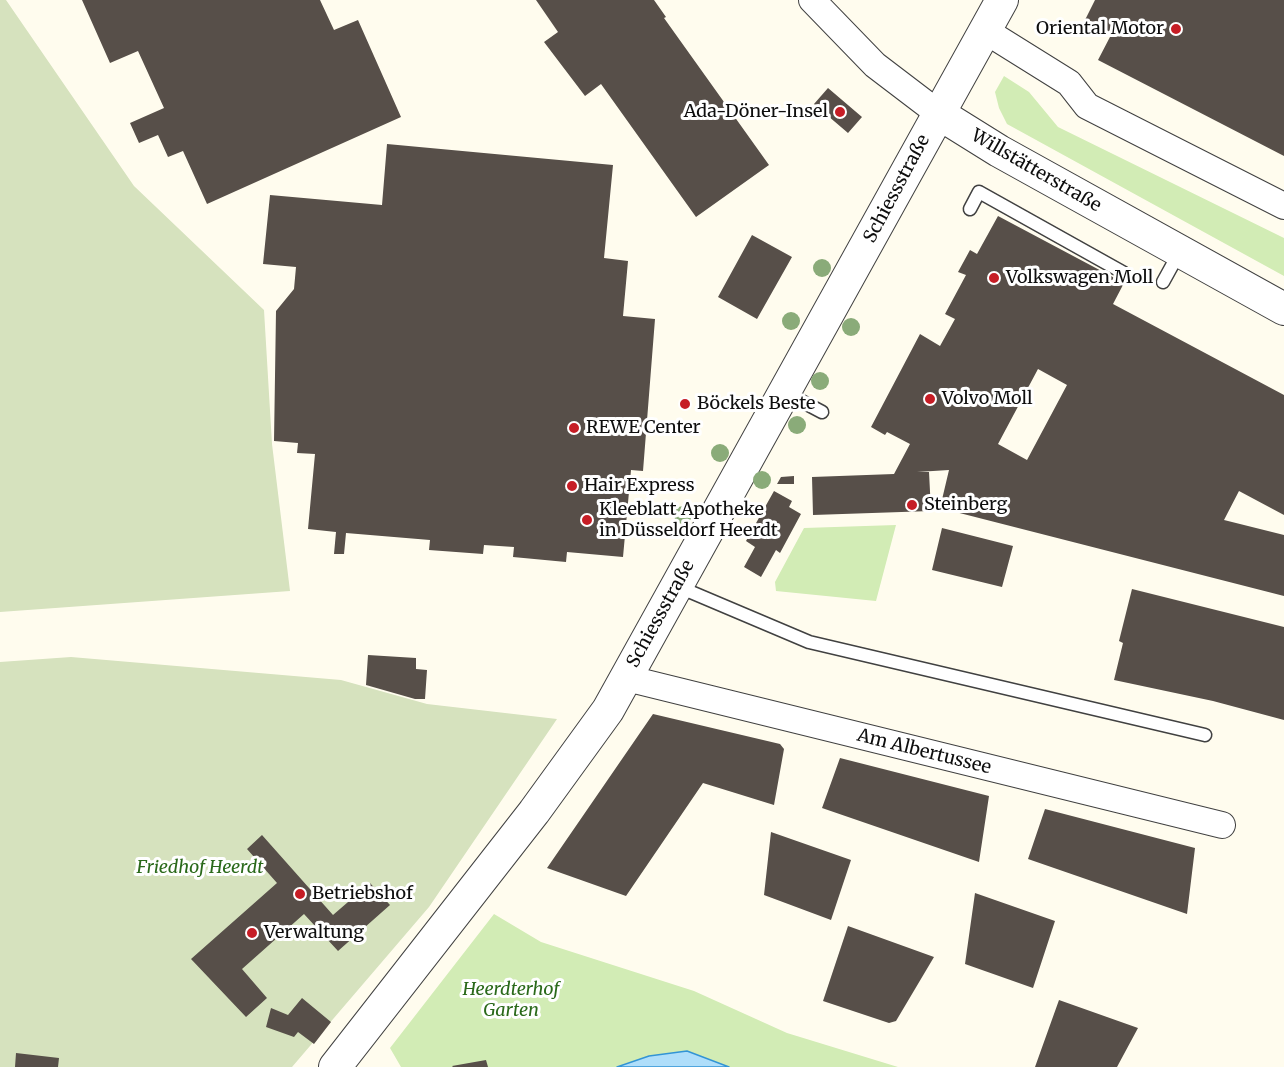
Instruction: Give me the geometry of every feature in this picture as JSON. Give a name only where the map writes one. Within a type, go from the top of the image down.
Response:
[{"type":"street","name":"Willstätterstraße","points":[[812,0],[875,65],[938,113],[986,144],[1284,309]]},
{"type":"street","name":"Schiessstraße","points":[[335,1067],[534,812],[608,710],[786,393],[1002,0]]},
{"type":"street","points":[[984,30],[1068,83],[1087,106],[1284,206]]},
{"type":"street","name":"Am Albertussee","points":[[626,678],[1222,825]]},
{"type":"lane","points":[[969,209],[978,192],[1124,273]]},
{"type":"lane","points":[[1163,282],[1180,252]]},
{"type":"lane","points":[[786,393],[822,412]]},
{"type":"lane","points":[[678,586],[809,642],[1205,735]]},
{"type":"green space","points":[[0,0],[6,0],[134,186],[264,310],[272,444],[290,591],[0,612]]},
{"type":"green space","points":[[1004,76],[1029,92],[1058,127],[1284,238],[1284,276],[1007,124],[999,108],[995,92]]},
{"type":"green space","points":[[896,525],[876,601],[776,591],[775,582],[804,528]]},
{"type":"green space","name":"Friedhof Heerdt","points":[[71,657],[341,680],[427,704],[557,719],[429,907],[292,1067],[0,1067],[0,662]]},
{"type":"green space","name":"Heerdterhof Garten","points":[[494,914],[541,942],[694,991],[787,1033],[898,1067],[401,1067],[390,1048]]},
{"type":"water","points":[[687,1051],[729,1067],[617,1067],[649,1056]]},
{"type":"building","points":[[82,0],[320,0],[334,30],[358,20],[401,117],[207,204],[183,151],[168,157],[158,135],[139,143],[130,123],[164,108],[138,51],[110,63]]},
{"type":"building","points":[[536,0],[654,0],[666,17],[664,18],[769,165],[696,217],[601,84],[585,96],[544,42],[558,32]]},
{"type":"building","points":[[1095,0],[1284,0],[1284,156],[1098,60],[1111,35],[1084,22]]},
{"type":"building","points":[[828,88],[862,117],[848,133],[814,104]]},
{"type":"building","points":[[387,144],[613,165],[604,258],[628,261],[623,316],[655,319],[643,471],[631,470],[623,557],[567,552],[566,562],[513,557],[514,547],[484,545],[483,554],[429,550],[430,540],[346,533],[344,554],[334,554],[336,532],[308,529],[315,454],[297,453],[298,443],[274,441],[276,311],[294,289],[296,267],[263,264],[270,195],[382,205]]},
{"type":"building","points":[[998,216],[1124,283],[1113,304],[1284,395],[1284,515],[1239,491],[1224,520],[1284,535],[1284,596],[940,508],[949,470],[917,472],[929,472],[931,511],[813,515],[812,477],[894,474],[910,444],[887,432],[885,435],[871,427],[920,334],[940,346],[955,319],[945,314],[966,275],[958,272],[970,250],[977,254]],"holes":[[[1038,369],[1067,385],[1027,460],[998,444]]]},
{"type":"building","points":[[752,235],[792,257],[757,319],[718,297]]},
{"type":"building","points":[[794,476],[794,484],[777,484],[781,477]]},
{"type":"building","points":[[774,491],[792,501],[789,507],[801,514],[780,553],[776,550],[761,577],[744,567],[755,547],[746,541]]},
{"type":"building","points":[[942,528],[1013,546],[1002,587],[932,570]]},
{"type":"building","points":[[1132,589],[1284,627],[1284,720],[1213,701],[1114,680],[1123,643],[1119,641]]},
{"type":"building","points":[[368,655],[416,658],[416,669],[427,670],[425,699],[415,699],[366,685]]},
{"type":"building","points":[[653,714],[780,744],[784,749],[774,805],[703,783],[626,896],[547,868]]},
{"type":"building","points":[[840,758],[989,796],[979,862],[822,808]]},
{"type":"building","points":[[1045,809],[1195,848],[1187,914],[1028,859]]},
{"type":"building","points":[[771,832],[851,860],[831,920],[764,895]]},
{"type":"building","points":[[262,835],[333,915],[370,883],[390,905],[338,951],[304,914],[242,969],[267,998],[246,1017],[191,959],[277,883],[247,849]]},
{"type":"building","points":[[975,893],[1055,921],[1033,988],[965,964]]},
{"type":"building","points":[[848,926],[934,957],[896,1021],[889,1023],[823,1001]]},
{"type":"building","points":[[302,998],[331,1022],[314,1044],[298,1032],[294,1037],[266,1027],[271,1008],[288,1015]]},
{"type":"building","points":[[1059,1000],[1138,1028],[1117,1067],[1035,1067]]},
{"type":"building","points":[[16,1053],[59,1058],[58,1067],[15,1067]]},
{"type":"building","points":[[486,1060],[488,1067],[452,1066]]},
{"type":"place","name":"Oriental Motor","points":[[1176,29]]},
{"type":"place","name":"Ada-Döner-Insel","points":[[840,112]]},
{"type":"place","name":"Volkswagen Moll","points":[[994,278]]},
{"type":"place","name":"Volvo Moll","points":[[930,399]]},
{"type":"place","name":"Böckels Beste","points":[[685,404]]},
{"type":"place","name":"REWE Center","points":[[574,428]]},
{"type":"place","name":"Hair Express","points":[[572,486]]},
{"type":"place","name":"Steinberg","points":[[912,505]]},
{"type":"place","name":"Kleeblatt Apotheke in Düsseldorf Heerdt","points":[[587,520]]},
{"type":"place","name":"Betriebshof","points":[[300,894]]},
{"type":"place","name":"Verwaltung","points":[[252,933]]}]
